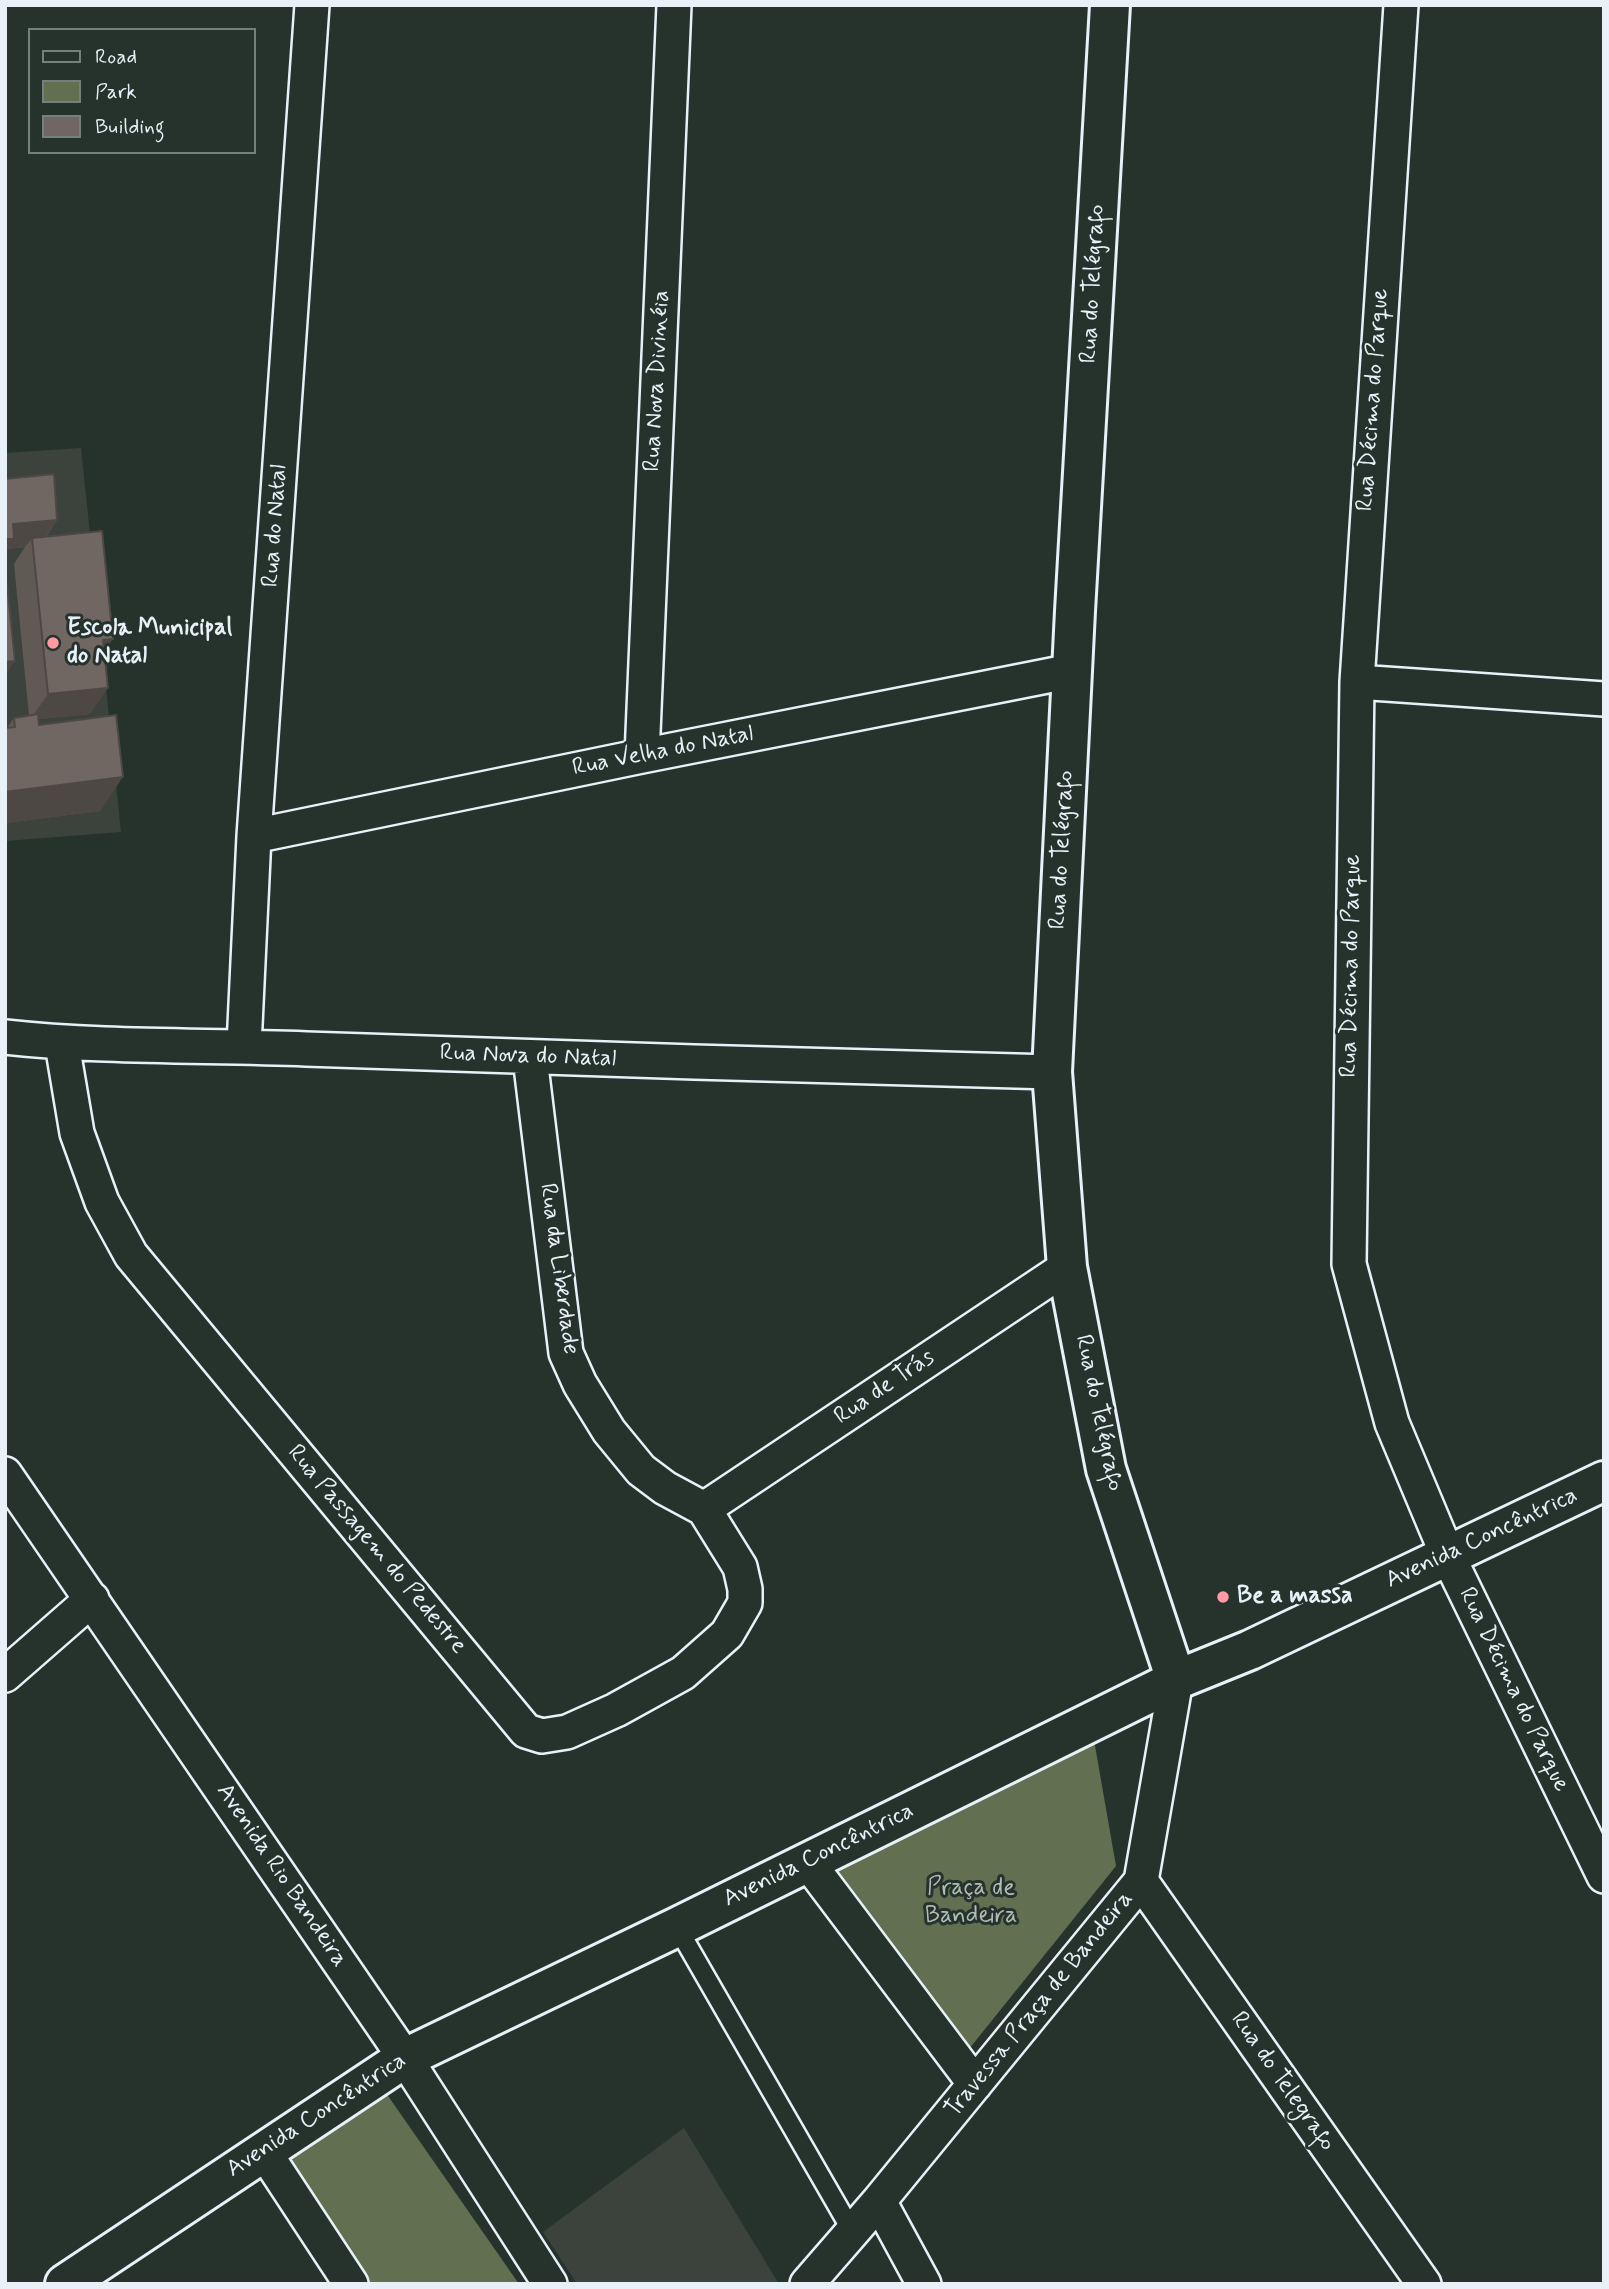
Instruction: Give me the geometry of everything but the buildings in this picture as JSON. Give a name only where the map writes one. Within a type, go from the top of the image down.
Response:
[{"type":"street","name":"Rua do Natal","points":[[244,1046],[254,836],[312,5]]},
{"type":"street","name":"Rua Nova Divinéia","points":[[642,756],[674,5]]},
{"type":"street","name":"Rua do Telégrafo","points":[[1110,5],[1052,1072],[1067,1267],[1106,1469],[1176,1680]]},
{"type":"street","name":"Rua Décima do Parque","points":[[1401,5],[1357,682],[1349,1264],[1392,1423],[1447,1554],[1604,1876]]},
{"type":"street","name":"Rua Velha do Natal","points":[[254,836],[1072,671]]},
{"type":"street","points":[[1357,682],[1604,699]]},
{"type":"street","name":"Rua Nova do Natal","points":[[5,1037],[62,1044],[244,1046],[530,1058],[1052,1072]]},
{"type":"street","name":"Rua Passagem do Pedestre","points":[[62,1044],[76,1133],[102,1202],[131,1255],[526,1731],[542,1736],[567,1732],[616,1710],[683,1673],[727,1634],[745,1603],[745,1589],[740,1567],[704,1509]]},
{"type":"street","name":"Rua da Liberdade","points":[[530,1058],[566,1353],[580,1384],[608,1431],[641,1469],[664,1488],[704,1509]]},
{"type":"street","name":"Rua de Trás","points":[[704,1509],[1067,1267]]},
{"type":"street","name":"Avenida Rio Bandeira","points":[[5,1474],[405,2057],[550,2284]]},
{"type":"street","name":"Avenida Concêntrica","points":[[65,2284],[405,2057],[677,1927],[1176,1680],[1250,1650],[1604,1481]]},
{"type":"street","points":[[5,1675],[92,1599]]},
{"type":"street","name":"Travessa Praça de Bandeira","points":[[807,2284],[879,2201],[1141,1881],[1176,1680]]},
{"type":"street","points":[[807,1861],[975,2084]]},
{"type":"street","name":"Rua do Telegrafo","points":[[1141,1881],[1424,2284]]},
{"type":"street","points":[[263,2150],[351,2284]]},
{"type":"street","points":[[879,2201],[925,2284]]},
{"type":"lane","points":[[677,1927],[852,2231]]},
{"type":"shaded area","name":"Escola Municipal do Natal","points":[[81,448],[121,832],[5,841],[5,453]]},
{"type":"shaded area","points":[[684,2128],[779,2284],[577,2284],[543,2232]]},
{"type":"green space","name":"Praça de Bandeira","points":[[1094,1740],[1116,1866],[969,2049],[834,1870]]},
{"type":"green space","points":[[386,2093],[519,2284],[370,2284],[287,2157]]},
{"type":"place","name":"Escola Municipal do Natal","points":[[53,643]]},
{"type":"place","name":"Be a massa","points":[[1223,1597]]}]
